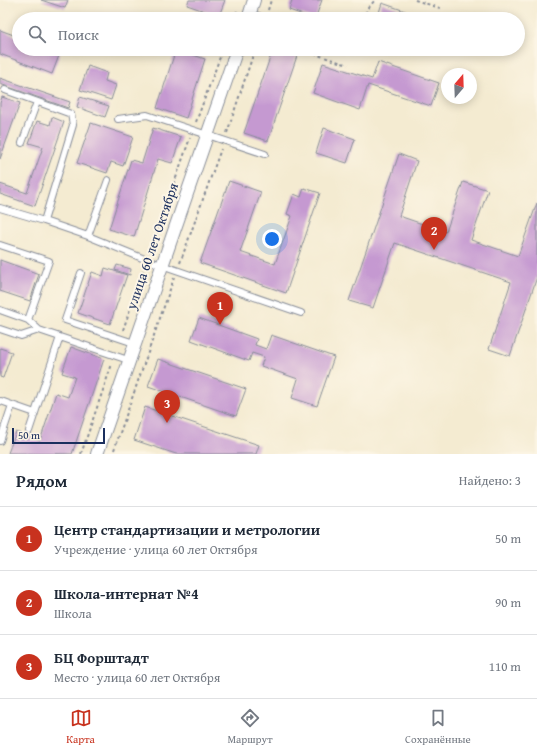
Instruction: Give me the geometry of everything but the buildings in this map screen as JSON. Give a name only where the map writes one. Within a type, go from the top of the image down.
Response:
[{"type":"street","points":[[250,12],[254,0]]},
{"type":"street","name":"улица 60 лет Октября","points":[[96,454],[235,56]]},
{"type":"lane","points":[[4,90],[71,114],[73,125],[44,221]]},
{"type":"lane","points":[[22,143],[37,102]]},
{"type":"lane","points":[[118,119],[147,115],[265,154]]},
{"type":"lane","points":[[88,236],[108,180]]},
{"type":"lane","points":[[0,208],[88,236],[147,260],[301,313]]},
{"type":"lane","points":[[0,245],[49,261],[28,320]]},
{"type":"lane","points":[[81,273],[65,320],[134,343]]},
{"type":"lane","points":[[0,310],[28,320],[38,330],[128,360]]},
{"type":"lane","points":[[0,329],[21,336],[38,330]]},
{"type":"lane","points":[[29,431],[60,337]]},
{"type":"lane","points":[[2,401],[35,413]]},
{"type":"lane","points":[[0,441],[12,405]]},
{"type":"path","points":[[366,12],[375,0]]},
{"type":"path","points":[[415,0],[443,9]]},
{"type":"path","points":[[114,450],[253,56]]},
{"type":"path","points":[[320,56],[348,66]]},
{"type":"place","name":"Школа-интернат №4","points":[[434,250]]},
{"type":"place","name":"Центр стандартизации и метрологии","points":[[220,325]]},
{"type":"place","name":"БЦ Форштадт","points":[[167,423]]}]
